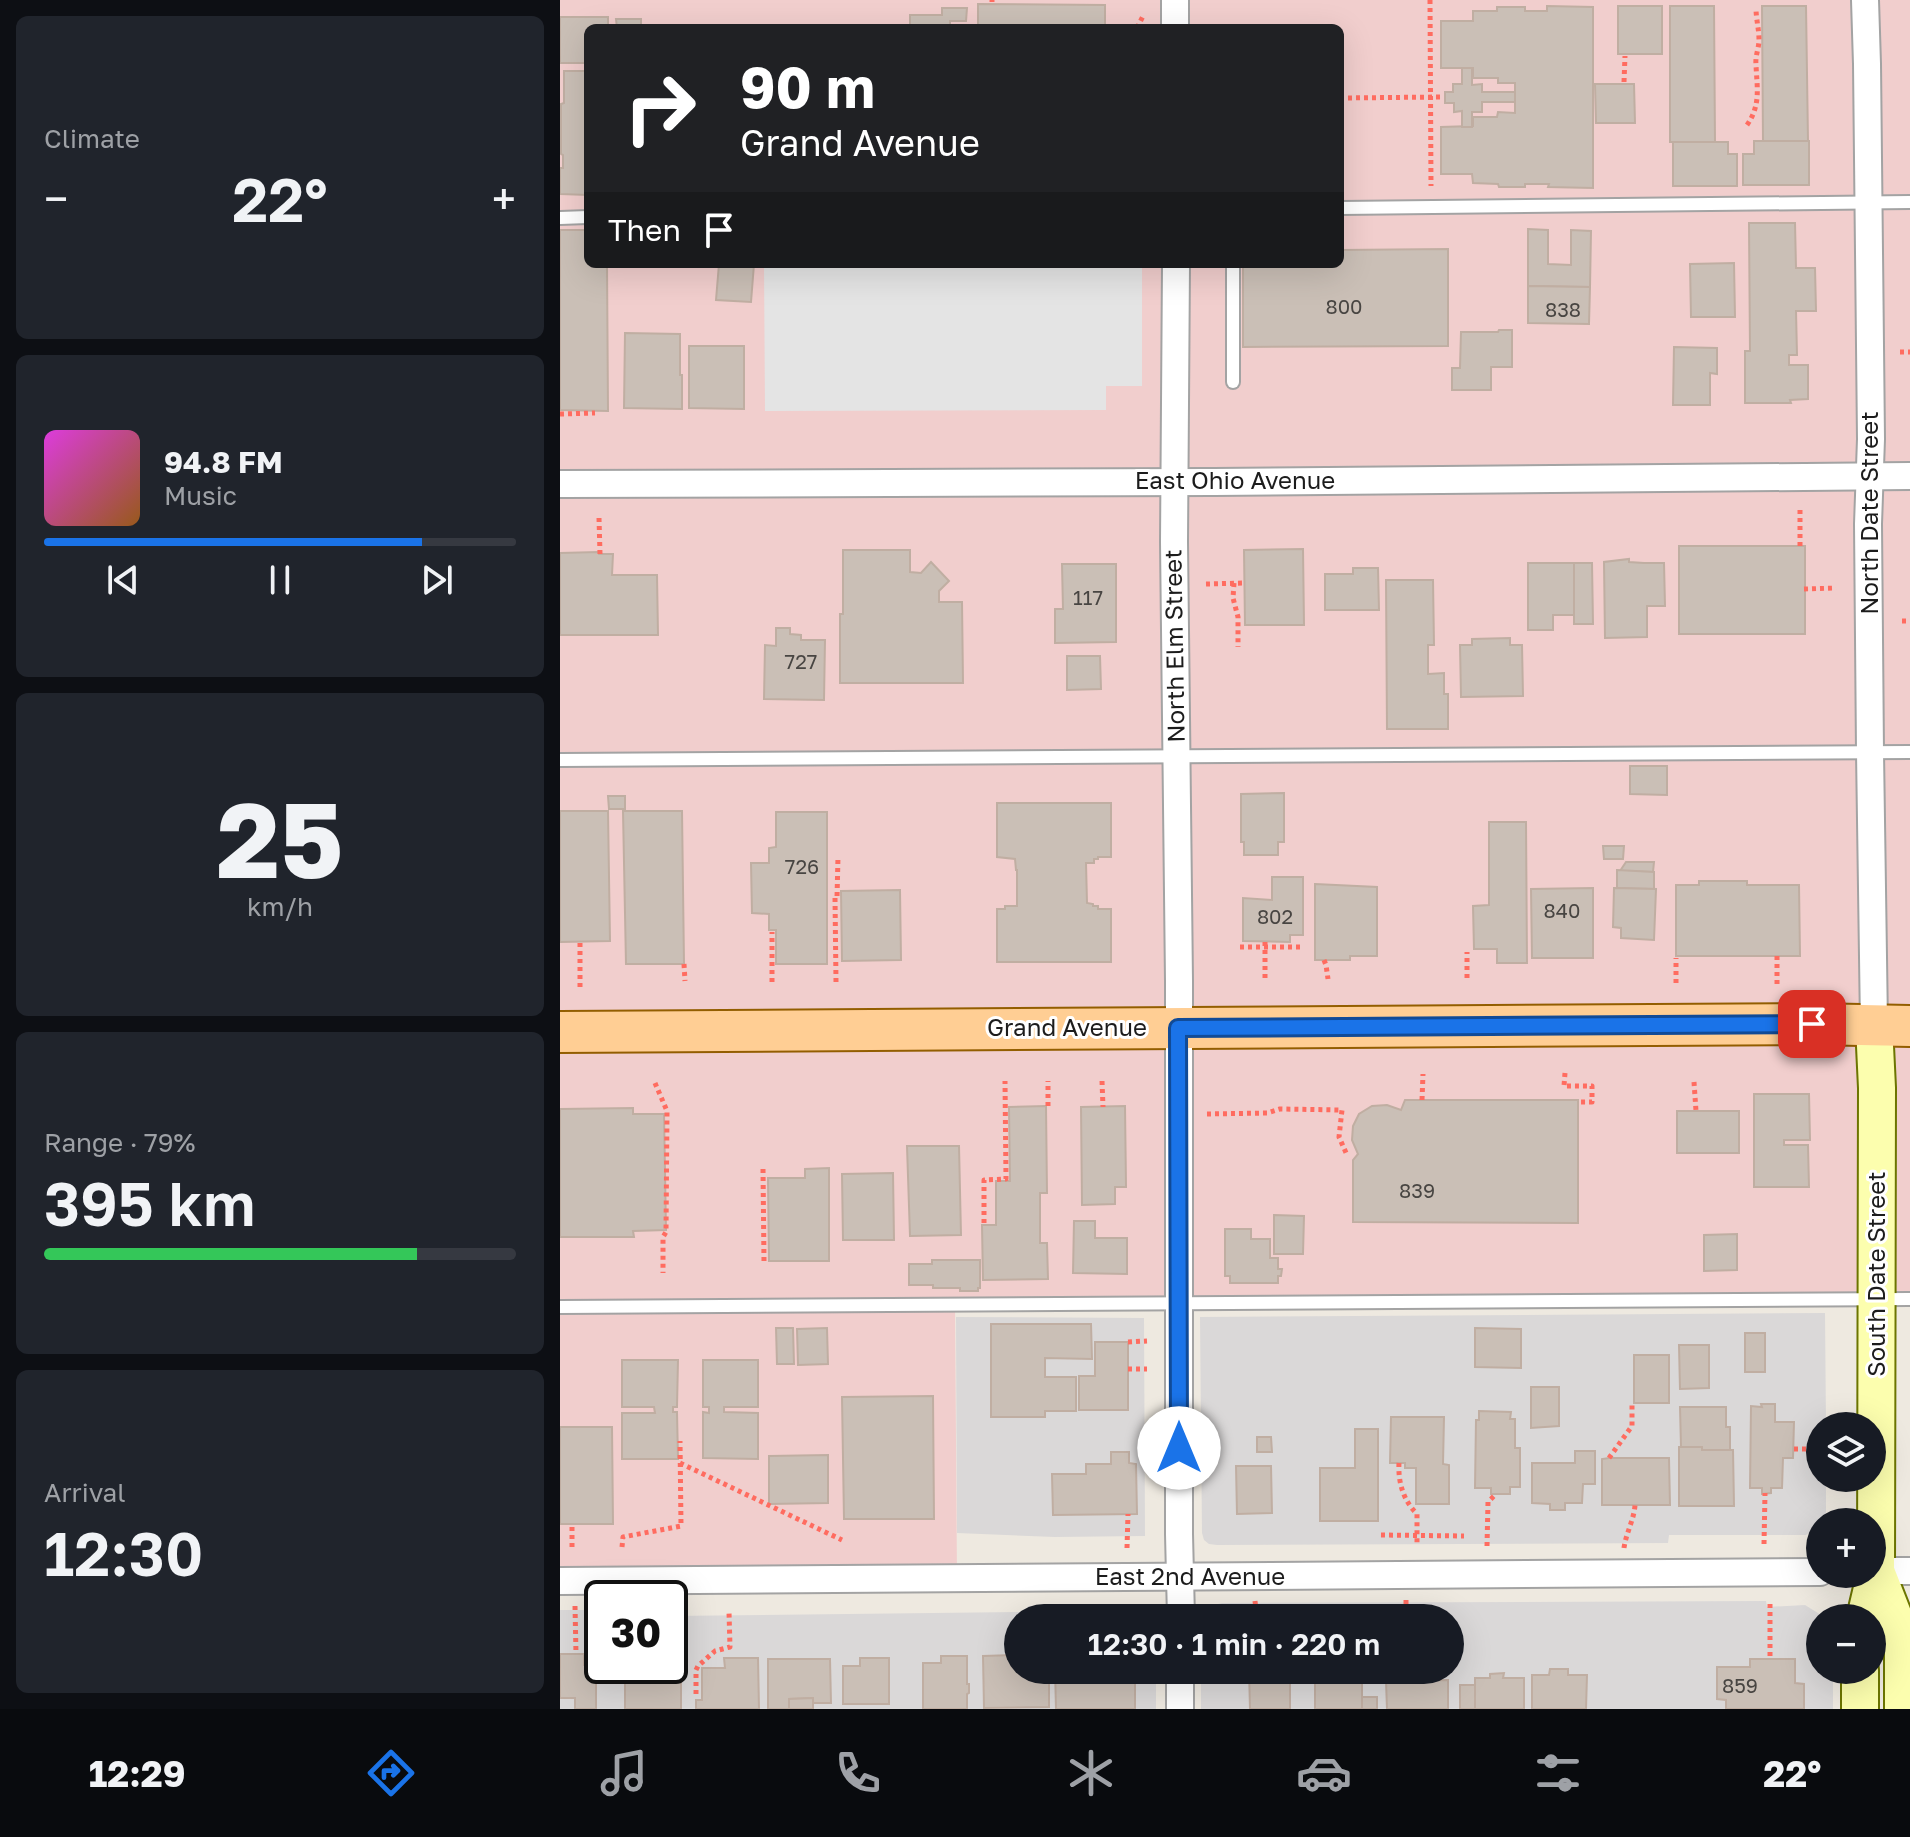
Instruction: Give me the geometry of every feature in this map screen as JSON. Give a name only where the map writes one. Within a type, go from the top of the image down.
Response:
[{"type":"main road","name":"Grand Avenue","points":[[560,1032],[1892,1026]]},
{"type":"main road","name":"South Date Street","points":[[1892,1026],[1877,1088],[1893,1299],[1886,1571],[1903,1640],[1903,1709]]},
{"type":"main road","points":[[1860,1684],[1860,1709]]},
{"type":"street","points":[[1175,0],[1175,24]]},
{"type":"street","name":"North Date Street","points":[[1865,0],[1870,752],[1892,1026]]},
{"type":"street","name":"North Elm Street","points":[[1176,268],[1181,1604]]},
{"type":"street","name":"East Ohio Avenue","points":[[560,484],[1910,476]]},
{"type":"street","name":"East 2nd Avenue","points":[[568,1581],[1806,1572]]},
{"type":"street","points":[[1180,1684],[1180,1709]]},
{"type":"lane","points":[[1344,208],[1910,202]]},
{"type":"lane","points":[[560,218],[584,217]]},
{"type":"lane","points":[[1233,268],[1233,382]]},
{"type":"lane","points":[[560,760],[1910,752]]},
{"type":"lane","points":[[560,1307],[1893,1299]]},
{"type":"path","points":[[1430,0],[1431,207]]},
{"type":"path","points":[[1747,125],[1756,113],[1759,91],[1756,57],[1760,40],[1756,8]]},
{"type":"path","points":[[1139,24],[1144,14]]},
{"type":"path","points":[[1624,82],[1625,56]]},
{"type":"path","points":[[1344,98],[1441,97]]},
{"type":"path","points":[[1900,352],[1910,352]]},
{"type":"path","points":[[560,414],[595,413]]},
{"type":"path","points":[[1800,510],[1800,546]]},
{"type":"path","points":[[599,518],[600,554]]},
{"type":"path","points":[[1234,583],[1238,647]]},
{"type":"path","points":[[1206,584],[1245,583]]},
{"type":"path","points":[[1804,589],[1836,588]]},
{"type":"path","points":[[1902,621],[1910,621]]},
{"type":"path","points":[[836,982],[838,857]]},
{"type":"path","points":[[772,932],[772,982]]},
{"type":"path","points":[[580,941],[580,987]]},
{"type":"path","points":[[1265,944],[1265,979]]},
{"type":"path","points":[[1240,947],[1265,944],[1302,947]]},
{"type":"path","points":[[1467,952],[1467,978]]},
{"type":"path","points":[[1777,956],[1777,984]]},
{"type":"path","points":[[1676,958],[1676,983]]},
{"type":"path","points":[[1324,960],[1328,979]]},
{"type":"path","points":[[684,964],[685,981]]},
{"type":"path","points":[[1565,1073],[1564,1086],[1592,1086],[1592,1102],[1578,1102]]},
{"type":"path","points":[[1422,1100],[1423,1074]]},
{"type":"path","points":[[984,1223],[984,1180],[1006,1179],[1005,1081]]},
{"type":"path","points":[[1048,1081],[1048,1106]]},
{"type":"path","points":[[1102,1081],[1103,1107]]},
{"type":"path","points":[[1694,1082],[1696,1111]]},
{"type":"path","points":[[655,1083],[667,1111],[663,1273]]},
{"type":"path","points":[[1207,1114],[1267,1113],[1280,1109],[1342,1110],[1339,1137],[1347,1155]]},
{"type":"path","points":[[763,1169],[764,1262]]},
{"type":"path","points":[[1128,1342],[1147,1341]]},
{"type":"path","points":[[1128,1369],[1147,1369]]},
{"type":"path","points":[[1609,1458],[1632,1426],[1632,1402]]},
{"type":"path","points":[[622,1547],[623,1537],[681,1526],[680,1441]]},
{"type":"path","points":[[1794,1449],[1806,1449]]},
{"type":"path","points":[[680,1463],[842,1540]]},
{"type":"path","points":[[1399,1463],[1399,1484],[1412,1511],[1417,1514],[1418,1575]]},
{"type":"path","points":[[1764,1544],[1765,1493]]},
{"type":"path","points":[[1486,1575],[1488,1502],[1496,1494]]},
{"type":"path","points":[[1623,1573],[1624,1545],[1635,1505]]},
{"type":"path","points":[[1127,1539],[1128,1514]]},
{"type":"path","points":[[572,1524],[572,1547]]},
{"type":"path","points":[[1381,1535],[1464,1536]]},
{"type":"path","points":[[568,1581],[576,1654]]},
{"type":"path","points":[[1770,1603],[1770,1656]]},
{"type":"path","points":[[696,1694],[698,1666],[715,1651],[730,1647],[729,1612]]},
{"type":"shaded area","points":[[560,0],[1910,0],[1910,1299],[955,1305],[957,1579],[560,1581]]},
{"type":"shaded area","points":[[764,268],[1142,268],[1142,386],[1106,386],[1106,410],[765,411]]},
{"type":"shaded area","points":[[1825,1313],[1826,1412],[1806,1412],[1806,1492],[1826,1492],[1826,1508],[1806,1508],[1806,1535],[1669,1535],[1668,1543],[1209,1544],[1202,1533],[1200,1317]]},
{"type":"shaded area","points":[[956,1317],[1144,1318],[1145,1536],[1055,1537],[957,1533]]},
{"type":"shaded area","points":[[1766,1601],[1767,1607],[1805,1605],[1806,1684],[1833,1684],[1833,1709],[1201,1709],[1201,1684],[1464,1684],[1464,1604],[1218,1604]]},
{"type":"shaded area","points":[[560,1610],[584,1610],[584,1684],[688,1684],[688,1616],[1004,1612],[1004,1684],[1156,1684],[1156,1709],[560,1709]]},
{"type":"building","points":[[978,4],[1105,5],[1105,24],[978,24]]},
{"type":"building","points":[[1547,6],[1593,7],[1593,188],[1548,187],[1549,184],[1499,187],[1498,184],[1473,183],[1472,174],[1441,174],[1441,127],[1473,126],[1473,117],[1497,117],[1498,112],[1515,113],[1515,83],[1498,83],[1498,78],[1473,78],[1473,68],[1441,68],[1441,21],[1473,21],[1473,11],[1497,11],[1497,7],[1547,11]]},
{"type":"building","points":[[1618,6],[1662,6],[1662,54],[1618,54]]},
{"type":"building","points":[[1670,6],[1714,6],[1715,142],[1670,142]]},
{"type":"building","points":[[1762,6],[1806,6],[1808,141],[1763,141]]},
{"type":"building","points":[[942,8],[967,8],[966,21],[910,24],[910,15],[942,15]]},
{"type":"building","points":[[560,17],[608,17],[608,24],[584,24],[584,63],[560,63]]},
{"type":"building","points":[[616,19],[641,19],[641,24],[617,24]]},
{"type":"building","points":[[1462,68],[1472,68],[1472,85],[1482,84],[1482,92],[1515,92],[1515,102],[1482,102],[1482,112],[1472,112],[1472,127],[1462,127],[1462,111],[1454,112],[1454,103],[1445,103],[1445,92],[1453,92],[1453,84],[1462,84]]},
{"type":"building","points":[[564,71],[584,71],[584,195],[560,194],[560,168],[563,168],[561,104],[564,103]]},
{"type":"building","points":[[1595,84],[1634,84],[1635,123],[1596,123]]},
{"type":"building","points":[[1754,141],[1809,141],[1809,185],[1743,185],[1743,154],[1754,154]]},
{"type":"building","points":[[1673,142],[1728,142],[1728,154],[1737,154],[1737,186],[1673,186]]},
{"type":"building","points":[[1749,223],[1795,223],[1796,268],[1815,268],[1816,311],[1796,311],[1797,355],[1789,355],[1789,365],[1808,365],[1808,399],[1790,400],[1791,403],[1745,403],[1745,351],[1750,351]]},
{"type":"building","points":[[1528,229],[1548,230],[1548,264],[1571,265],[1571,230],[1591,231],[1590,287],[1528,286]]},
{"type":"building","points":[[560,230],[584,230],[584,268],[607,268],[608,411],[560,410]]},
{"type":"building","points":[[1448,249],[1448,346],[1243,347],[1243,268],[1344,268],[1344,250]]},
{"type":"building","points":[[1734,263],[1735,317],[1691,317],[1690,264]]},
{"type":"building","points":[[719,268],[754,268],[751,302],[716,300]]},
{"type":"building","points":[[1528,286],[1590,287],[1589,324],[1528,323]]},
{"type":"building","points":[[1512,330],[1512,367],[1491,367],[1491,390],[1452,390],[1452,368],[1460,368],[1461,332]]},
{"type":"building","points":[[625,333],[680,334],[682,409],[624,408]]},
{"type":"building","points":[[689,346],[744,346],[744,409],[689,408]]},
{"type":"building","points":[[1674,347],[1717,348],[1717,374],[1710,373],[1710,405],[1673,405]]},
{"type":"building","points":[[1679,546],[1805,546],[1805,634],[1679,634]]},
{"type":"building","points":[[1303,549],[1304,625],[1245,625],[1244,550]]},
{"type":"building","points":[[843,550],[910,550],[910,572],[921,573],[931,562],[949,581],[939,591],[939,602],[962,602],[963,683],[840,683]]},
{"type":"building","points":[[560,553],[613,554],[612,575],[657,575],[658,635],[560,635]]},
{"type":"building","points":[[1629,559],[1629,562],[1664,563],[1665,606],[1647,606],[1647,637],[1605,638],[1604,562]]},
{"type":"building","points":[[1528,563],[1574,563],[1574,615],[1553,615],[1553,630],[1528,630]]},
{"type":"building","points":[[1574,563],[1592,563],[1593,624],[1574,624]]},
{"type":"building","points":[[1062,564],[1116,564],[1116,642],[1055,643],[1055,609],[1063,609]]},
{"type":"building","points":[[1353,568],[1378,568],[1379,610],[1325,610],[1325,574],[1353,574]]},
{"type":"building","points":[[1386,580],[1433,580],[1434,645],[1428,645],[1428,674],[1444,673],[1444,694],[1448,694],[1448,729],[1387,729]]},
{"type":"building","points":[[776,628],[790,628],[790,634],[801,635],[801,640],[825,640],[824,700],[764,699],[765,645],[776,646]]},
{"type":"building","points":[[1510,638],[1510,645],[1522,645],[1523,696],[1461,697],[1460,645],[1472,645],[1472,639]]},
{"type":"building","points":[[1067,656],[1100,656],[1101,689],[1067,690]]},
{"type":"building","points":[[1630,766],[1667,766],[1667,795],[1630,794]]},
{"type":"building","points":[[1284,793],[1284,842],[1278,842],[1278,855],[1244,855],[1241,794]]},
{"type":"building","points":[[608,796],[625,796],[625,809],[609,809]]},
{"type":"building","points":[[997,803],[1111,803],[1111,857],[1098,857],[1094,863],[1086,863],[1087,903],[1098,906],[1098,909],[1111,909],[1111,962],[997,962],[997,909],[1017,906],[1017,870],[1015,859],[997,857]]},
{"type":"building","points":[[560,811],[608,811],[610,941],[560,942]]},
{"type":"building","points":[[623,811],[682,811],[684,964],[626,964]]},
{"type":"building","points":[[776,812],[827,812],[827,964],[776,964],[776,930],[769,930],[769,914],[752,913],[751,863],[769,863],[769,848],[776,847]]},
{"type":"building","points":[[1489,822],[1526,822],[1527,963],[1497,963],[1497,949],[1474,949],[1473,906],[1489,905]]},
{"type":"building","points":[[1603,846],[1624,846],[1623,859],[1604,859]]},
{"type":"building","points":[[1626,862],[1654,862],[1653,872],[1620,871]]},
{"type":"building","points":[[1617,870],[1654,872],[1654,889],[1617,888]]},
{"type":"building","points":[[1272,877],[1303,877],[1303,935],[1290,935],[1290,942],[1243,941],[1243,898],[1272,900]]},
{"type":"building","points":[[1699,881],[1799,885],[1800,956],[1676,956],[1676,885],[1699,885]]},
{"type":"building","points":[[1315,884],[1377,887],[1377,956],[1315,960]]},
{"type":"building","points":[[1593,888],[1593,958],[1532,958],[1531,889]]},
{"type":"building","points":[[1614,888],[1656,889],[1654,940],[1621,938],[1621,928],[1613,927]]},
{"type":"building","points":[[900,890],[901,960],[842,961],[841,891]]},
{"type":"building","points":[[1754,1094],[1809,1094],[1810,1140],[1784,1140],[1784,1145],[1808,1145],[1809,1187],[1754,1187]]},
{"type":"building","points":[[1405,1100],[1578,1100],[1578,1223],[1353,1222],[1353,1160],[1358,1154],[1352,1140],[1353,1126],[1359,1114],[1372,1106],[1387,1105],[1401,1110]]},
{"type":"building","points":[[1046,1106],[1047,1193],[1040,1193],[1040,1243],[1047,1243],[1048,1279],[983,1280],[982,1225],[996,1225],[996,1181],[1010,1181],[1009,1107]]},
{"type":"building","points":[[1125,1106],[1126,1187],[1115,1187],[1115,1204],[1082,1205],[1081,1107]]},
{"type":"building","points":[[633,1108],[633,1114],[664,1114],[666,1230],[633,1231],[634,1237],[560,1237],[560,1109]]},
{"type":"building","points":[[1677,1111],[1739,1111],[1739,1153],[1677,1153]]},
{"type":"building","points":[[907,1146],[959,1146],[961,1235],[910,1236]]},
{"type":"building","points":[[829,1168],[829,1261],[769,1261],[768,1178],[805,1178],[805,1169]]},
{"type":"building","points":[[893,1173],[894,1240],[843,1240],[842,1174]]},
{"type":"building","points":[[1274,1215],[1304,1216],[1303,1254],[1274,1254]]},
{"type":"building","points":[[1074,1221],[1095,1221],[1095,1238],[1127,1238],[1127,1274],[1073,1273]]},
{"type":"building","points":[[1225,1229],[1251,1229],[1251,1239],[1270,1239],[1270,1258],[1278,1258],[1278,1269],[1282,1269],[1278,1283],[1230,1283],[1230,1276],[1225,1276]]},
{"type":"building","points":[[1737,1234],[1737,1270],[1704,1271],[1704,1235]]},
{"type":"building","points":[[932,1260],[980,1260],[980,1288],[978,1291],[960,1291],[960,1288],[909,1285],[909,1264],[932,1264]]},
{"type":"building","points":[[991,1324],[1091,1324],[1092,1359],[1045,1358],[1045,1377],[1076,1377],[1076,1411],[1045,1411],[1045,1417],[991,1417]]},
{"type":"building","points":[[776,1328],[793,1328],[794,1364],[777,1364]]},
{"type":"building","points":[[827,1328],[828,1364],[798,1365],[797,1329]]},
{"type":"building","points":[[1475,1328],[1521,1329],[1521,1368],[1475,1367]]},
{"type":"building","points":[[1745,1333],[1765,1333],[1765,1372],[1745,1372]]},
{"type":"building","points":[[1095,1342],[1128,1342],[1128,1410],[1079,1410],[1079,1376],[1095,1376]]},
{"type":"building","points":[[1679,1345],[1709,1345],[1709,1388],[1680,1389]]},
{"type":"building","points":[[1634,1355],[1669,1355],[1669,1403],[1634,1403]]},
{"type":"building","points":[[622,1360],[678,1360],[677,1407],[673,1407],[673,1412],[677,1412],[678,1459],[622,1459],[622,1413],[655,1413],[654,1407],[622,1407]]},
{"type":"building","points":[[703,1360],[758,1360],[758,1407],[724,1407],[724,1412],[758,1413],[758,1459],[703,1458],[703,1412],[709,1413],[709,1407],[703,1407]]},
{"type":"building","points":[[1531,1387],[1559,1387],[1559,1426],[1531,1428]]},
{"type":"building","points":[[933,1396],[934,1519],[844,1519],[842,1397]]},
{"type":"building","points":[[1761,1404],[1775,1404],[1775,1422],[1794,1422],[1793,1458],[1783,1458],[1782,1488],[1771,1488],[1771,1493],[1762,1494],[1762,1488],[1750,1488],[1751,1406],[1762,1407]]},
{"type":"building","points":[[1680,1407],[1726,1407],[1730,1450],[1681,1447]]},
{"type":"building","points":[[1479,1411],[1511,1412],[1510,1419],[1515,1419],[1515,1448],[1520,1448],[1520,1487],[1510,1487],[1510,1494],[1491,1494],[1491,1488],[1475,1488],[1476,1420],[1479,1420]]},
{"type":"building","points":[[1391,1417],[1444,1417],[1443,1464],[1449,1465],[1449,1504],[1416,1504],[1416,1468],[1405,1468],[1405,1463],[1390,1463]]},
{"type":"building","points":[[560,1427],[612,1427],[613,1524],[560,1524]]},
{"type":"building","points":[[1355,1429],[1378,1429],[1378,1521],[1320,1521],[1320,1468],[1355,1468]]},
{"type":"building","points":[[1257,1437],[1271,1437],[1272,1452],[1257,1452]]},
{"type":"building","points":[[1679,1447],[1733,1450],[1734,1506],[1679,1506]]},
{"type":"building","points":[[1575,1451],[1595,1451],[1595,1484],[1583,1484],[1582,1503],[1565,1503],[1565,1510],[1550,1510],[1550,1504],[1532,1503],[1532,1463],[1575,1463]]},
{"type":"building","points":[[1111,1452],[1129,1452],[1129,1463],[1136,1464],[1137,1514],[1053,1515],[1052,1474],[1086,1474],[1086,1464],[1111,1464]]},
{"type":"building","points":[[828,1455],[828,1503],[769,1504],[769,1456]]},
{"type":"building","points":[[1669,1458],[1670,1505],[1602,1505],[1602,1459]]},
{"type":"building","points":[[1236,1466],[1271,1466],[1272,1513],[1237,1514]]},
{"type":"building","points":[[560,1654],[584,1654],[584,1684],[596,1684],[596,1709],[575,1709],[575,1698],[560,1698]]},
{"type":"building","points":[[1004,1655],[1004,1684],[1049,1684],[1049,1707],[984,1708],[983,1656]]},
{"type":"building","points":[[941,1656],[967,1656],[967,1709],[923,1709],[923,1663],[941,1663]]},
{"type":"building","points":[[724,1658],[758,1658],[759,1709],[696,1709],[696,1700],[702,1700],[702,1668],[725,1668]]},
{"type":"building","points":[[860,1658],[889,1658],[889,1704],[843,1704],[843,1666],[860,1666]]},
{"type":"building","points":[[768,1659],[830,1659],[831,1703],[813,1703],[813,1698],[789,1699],[789,1709],[768,1709]]},
{"type":"building","points":[[1750,1659],[1795,1659],[1795,1683],[1804,1684],[1804,1709],[1726,1709],[1726,1700],[1717,1699],[1717,1667],[1750,1667]]},
{"type":"building","points":[[1550,1669],[1568,1669],[1568,1675],[1587,1675],[1586,1709],[1532,1709],[1532,1675],[1549,1675]]},
{"type":"building","points":[[1504,1673],[1503,1678],[1524,1678],[1524,1709],[1475,1709],[1475,1678],[1490,1678],[1490,1674]]},
{"type":"building","points":[[625,1684],[681,1684],[681,1709],[625,1709]]},
{"type":"building","points":[[1055,1684],[1135,1684],[1135,1709],[1056,1709]]},
{"type":"building","points":[[1249,1684],[1290,1684],[1290,1709],[1250,1709]]},
{"type":"building","points":[[1315,1684],[1362,1684],[1362,1709],[1315,1709]]},
{"type":"building","points":[[1386,1684],[1448,1684],[1448,1709],[1387,1709]]},
{"type":"building","points":[[1460,1685],[1475,1685],[1475,1709],[1460,1709]]},
{"type":"building","points":[[1362,1697],[1377,1697],[1377,1709],[1362,1709]]},
{"type":"building","points":[[813,1698],[813,1709],[789,1709],[789,1699]]},
{"type":"route","points":[[1179,1448],[1178,1028],[1812,1024]]}]
